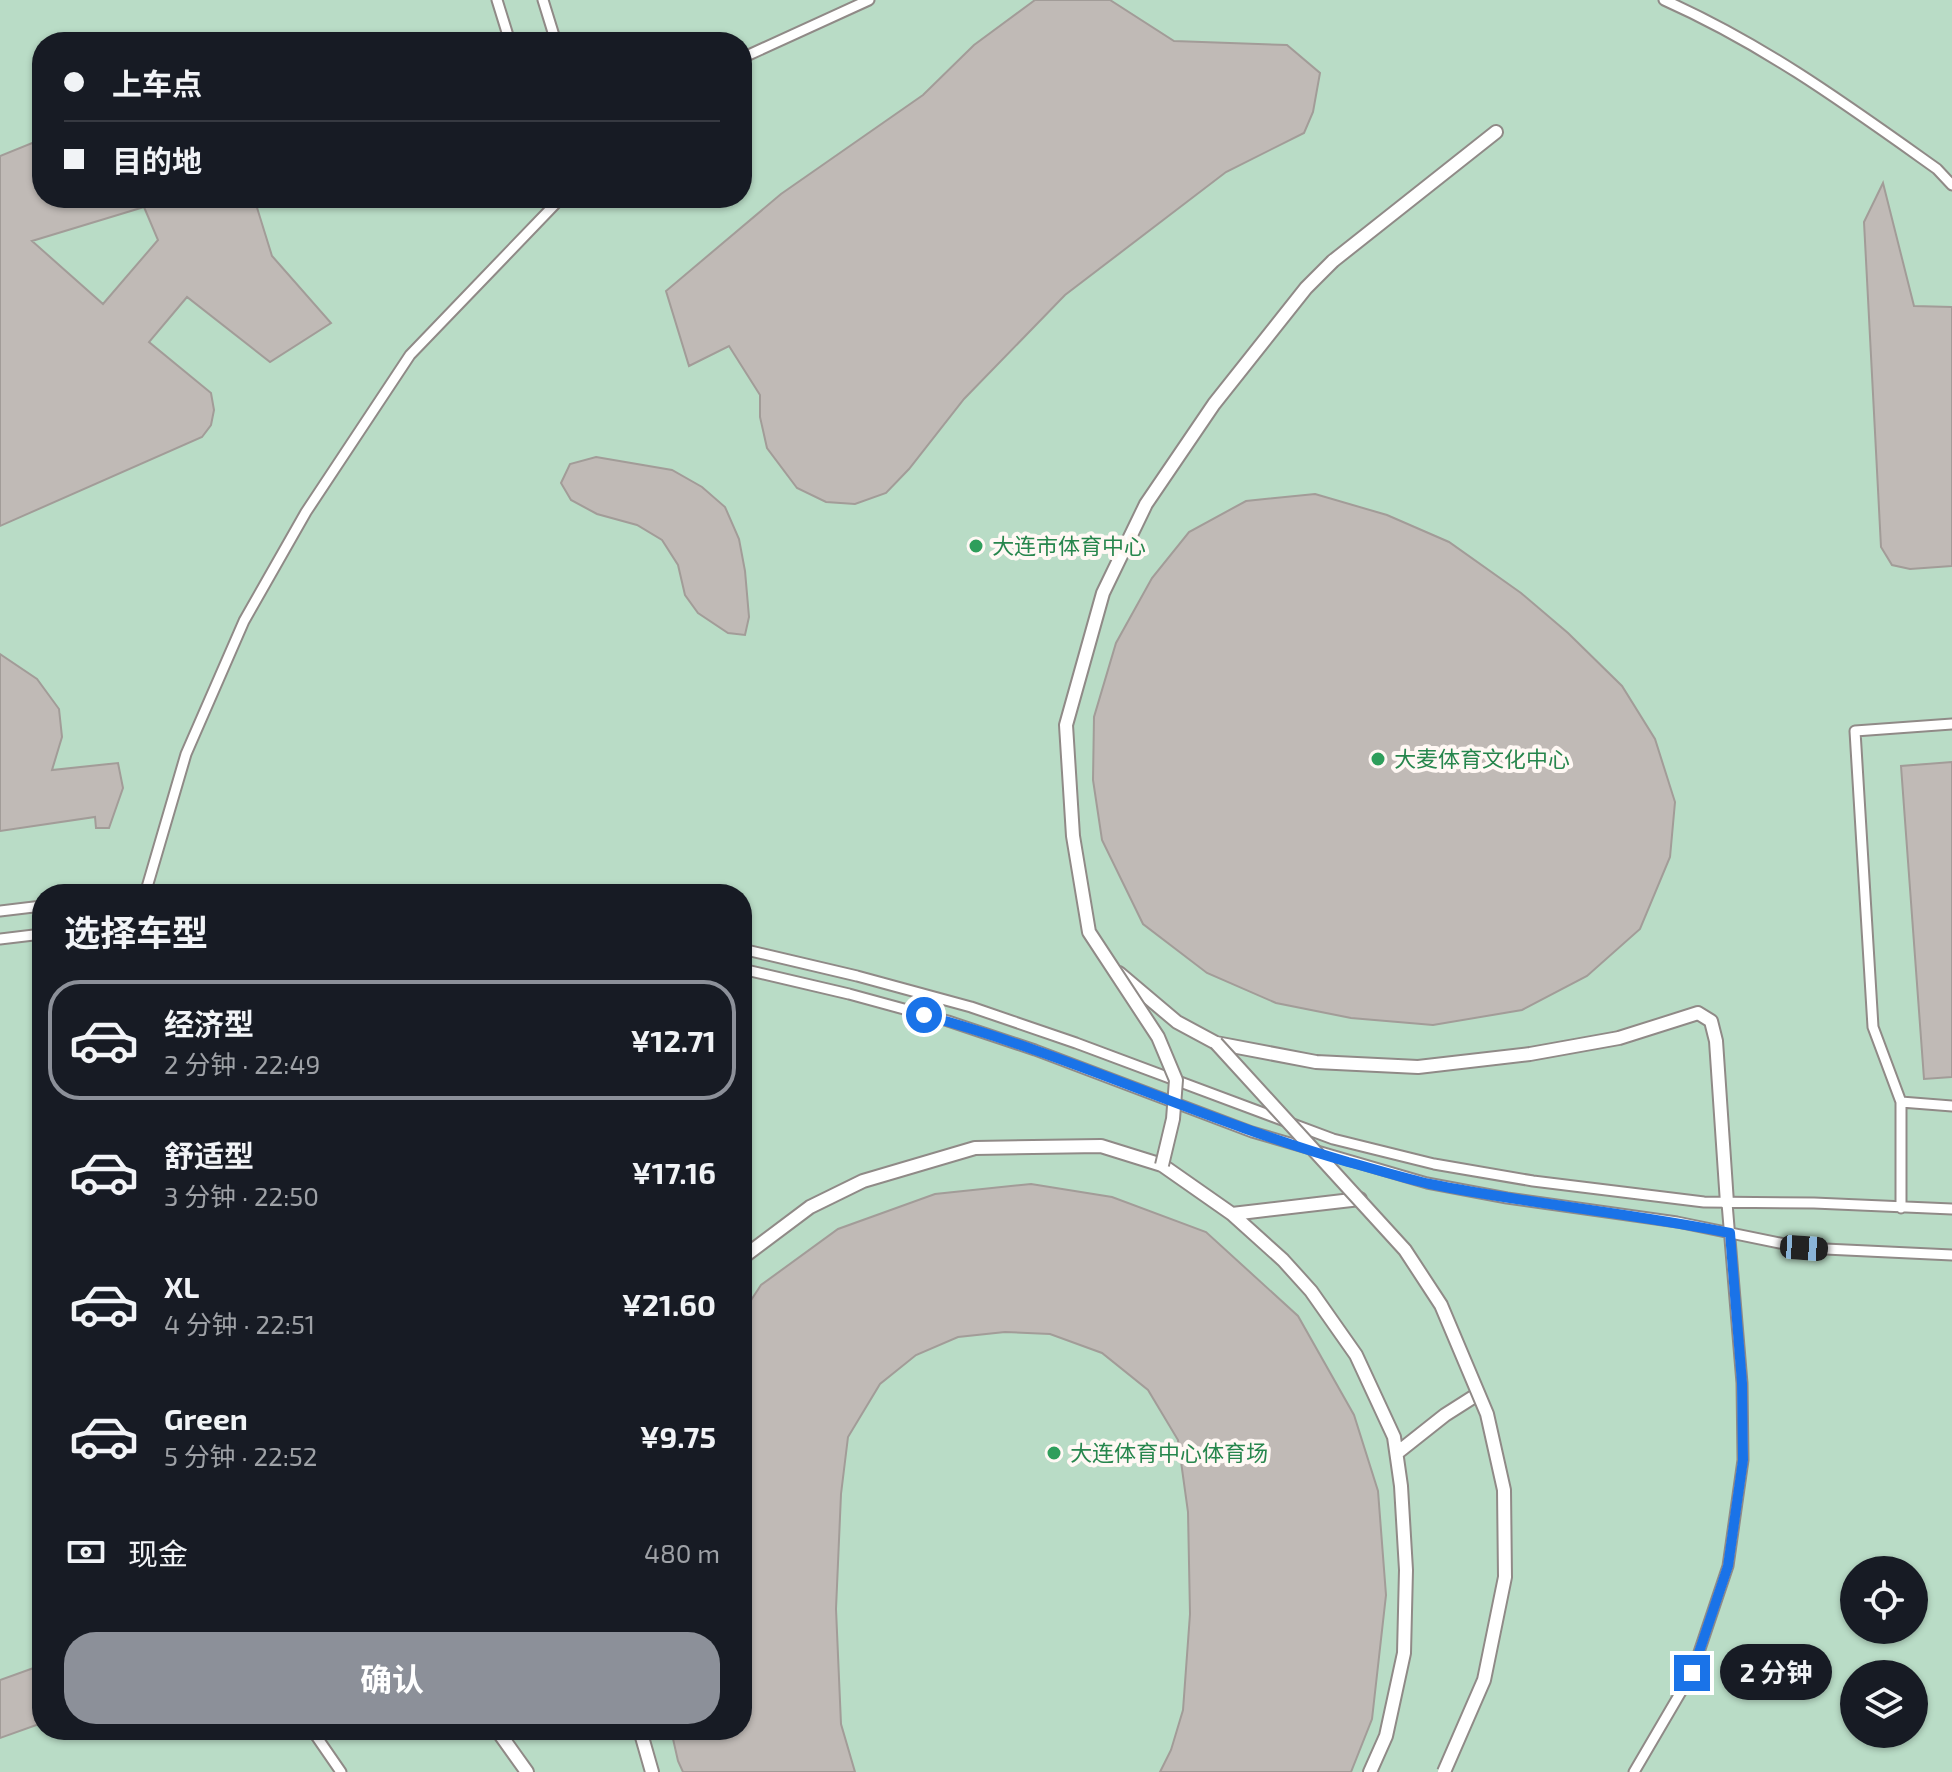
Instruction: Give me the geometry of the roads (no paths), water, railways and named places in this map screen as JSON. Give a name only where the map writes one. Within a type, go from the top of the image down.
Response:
[{"type":"street","points":[[1162,1165],[1173,1119],[1176,1080],[1158,1037],[1119,973],[1089,932],[1073,836],[1066,725],[1103,593],[1146,504],[1214,404],[1306,288],[1333,261],[1496,132]]},
{"type":"street","points":[[1119,973],[1177,1022],[1216,1043],[1316,1062],[1418,1067],[1530,1054],[1619,1038],[1698,1013],[1711,1021],[1716,1041],[1727,1203]]},
{"type":"street","points":[[1216,1043],[1405,1250],[1441,1305],[1487,1414],[1504,1490],[1505,1577],[1484,1680],[1444,1772]]},
{"type":"street","points":[[752,1250],[810,1207],[863,1181],[975,1148],[1101,1146],[1162,1165],[1232,1214],[1283,1260],[1311,1291],[1356,1355],[1394,1437],[1406,1570],[1404,1653],[1386,1736],[1370,1772]]},
{"type":"street","points":[[1232,1214],[1360,1199]]},
{"type":"street","points":[[1397,1453],[1445,1415],[1478,1394]]},
{"type":"street","points":[[503,1740],[527,1772]]},
{"type":"street","points":[[643,1740],[652,1772]]},
{"type":"lane","points":[[497,0],[507,32]]},
{"type":"lane","points":[[543,0],[553,32]]},
{"type":"lane","points":[[752,53],[869,0]]},
{"type":"lane","points":[[1664,0],[1719,24],[1809,78],[1937,169],[1952,185]]},
{"type":"lane","points":[[148,884],[186,754],[244,621],[306,512],[410,355],[551,208]]},
{"type":"lane","points":[[1901,1208],[1901,1102],[1873,1027],[1855,731],[1952,724]]},
{"type":"lane","points":[[0,911],[32,907]]},
{"type":"lane","points":[[0,939],[32,935]]},
{"type":"lane","points":[[752,951],[971,1007],[1348,1143],[1434,1164],[1678,1200],[1952,1209]]},
{"type":"lane","points":[[752,972],[948,1021],[1035,1050],[1252,1132],[1427,1183],[1804,1248],[1952,1255]]},
{"type":"lane","points":[[1901,1102],[1952,1106]]},
{"type":"lane","points":[[1634,1772],[1692,1673],[1728,1566],[1743,1460],[1742,1383],[1727,1203]]},
{"type":"lane","points":[[319,1740],[341,1772]]},
{"type":"place","name":"大连市体育中心","points":[[976,546]]},
{"type":"place","name":"大麦体育文化中心","points":[[1378,759]]},
{"type":"place","name":"大连体育中心体育场","points":[[1054,1453]]}]
